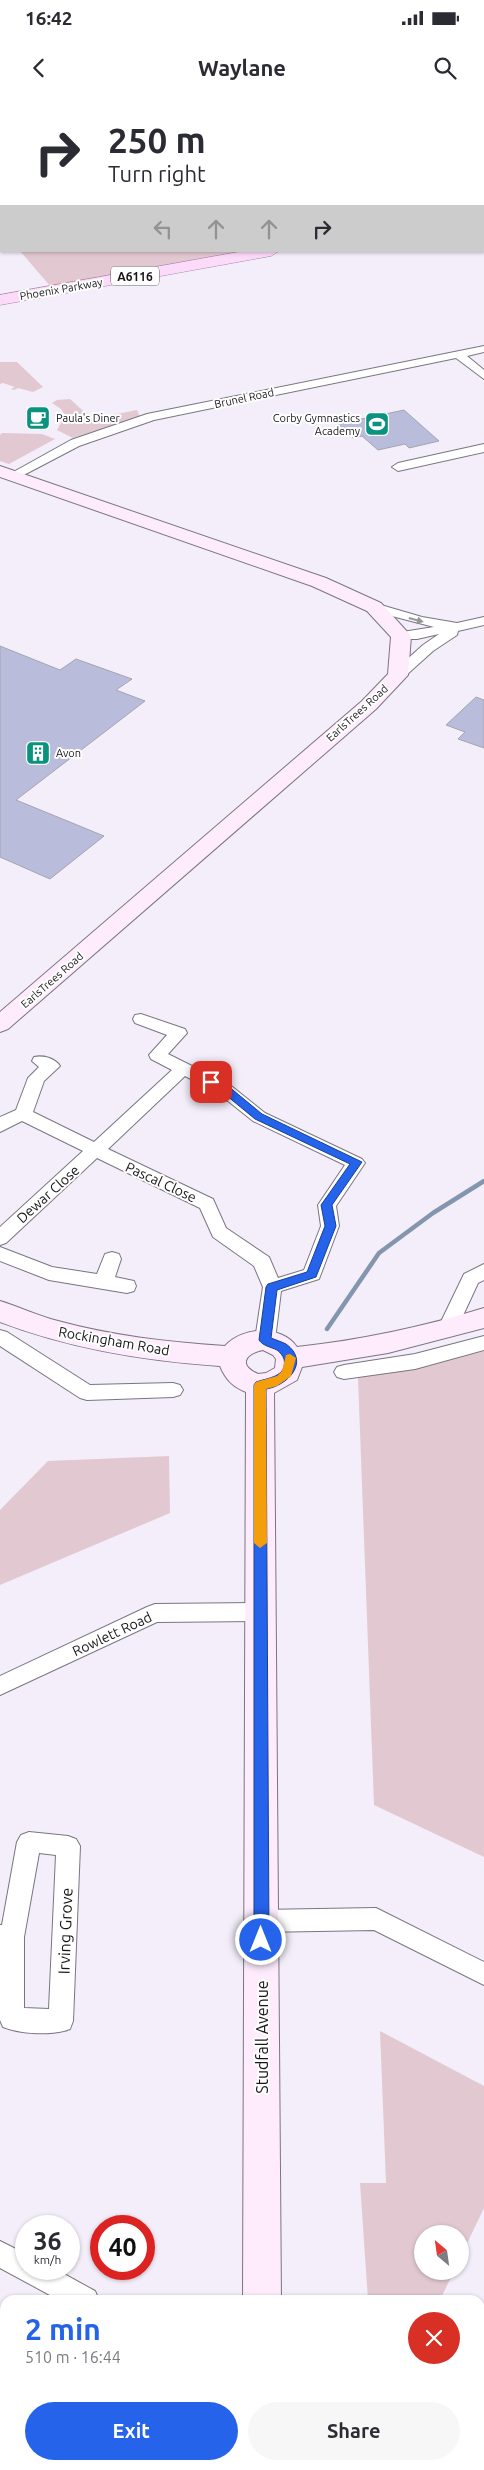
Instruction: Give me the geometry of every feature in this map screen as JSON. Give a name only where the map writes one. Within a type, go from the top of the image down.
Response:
[{"type":"main road","name":"Phoenix Parkway","points":[[0,300],[267,252]]},
{"type":"street","name":"Brunel Road","points":[[7,473],[75,443],[151,417],[484,350]]},
{"type":"street","points":[[459,355],[484,376]]},
{"type":"street","points":[[398,467],[484,448]]},
{"type":"street","points":[[7,473],[319,582],[374,607],[420,621],[460,627]]},
{"type":"street","points":[[374,607],[401,636],[417,635],[484,621]]},
{"type":"street","points":[[398,675],[428,648],[460,627]]},
{"type":"street","name":"EarlsTrees Road","points":[[0,1024],[369,705],[398,675],[401,636]]},
{"type":"street","points":[[141,1019],[178,1033],[157,1055],[224,1088],[258,1117],[356,1162],[327,1205],[330,1226],[312,1274],[272,1287]]},
{"type":"street","points":[[0,1126],[7,1120],[22,1114],[37,1078],[51,1067]]},
{"type":"street","name":"Dewar Close","points":[[0,1238],[183,1069]]},
{"type":"street","name":"Pascal Close","points":[[22,1114],[97,1150],[128,1168],[208,1204],[219,1232],[262,1262],[272,1287],[265,1340]]},
{"type":"street","points":[[0,1254],[49,1273],[126,1286]]},
{"type":"street","points":[[103,1283],[112,1259]]},
{"type":"street","points":[[447,1330],[471,1279],[484,1271]]},
{"type":"street","name":"Rockingham Road","points":[[0,1311],[34,1326],[112,1343],[185,1354],[232,1357]]},
{"type":"street","points":[[290,1358],[348,1352],[447,1330],[484,1318]]},
{"type":"street","points":[[0,1337],[88,1393],[173,1390]]},
{"type":"street","points":[[265,1340],[283,1348],[290,1358],[287,1373],[281,1379],[260,1385],[241,1379],[235,1373],[232,1366],[232,1357],[244,1344],[265,1340]]},
{"type":"street","points":[[344,1372],[431,1359],[484,1343]]},
{"type":"street","name":"Studfall Avenue","points":[[260,1385],[262,2295]]},
{"type":"street","name":"Rowlett Road","points":[[0,1686],[155,1613],[260,1612]]},
{"type":"street","name":"Irving Grove","points":[[29,1842],[68,1846],[61,2021],[12,2019],[6,1936],[29,1842]]},
{"type":"street","points":[[261,1921],[376,1919],[484,1974]]},
{"type":"street","points":[[0,2254],[15,2262]]},
{"type":"street","points":[[49,2280],[77,2295]]},
{"type":"shaded area","points":[[21,252],[239,252],[51,287]]},
{"type":"shaded area","points":[[0,362],[17,362],[43,387],[33,392],[18,388],[14,390],[11,389],[15,387],[3,383],[0,384]]},
{"type":"shaded area","points":[[70,399],[92,419],[137,410],[140,417],[73,438],[57,430],[65,415],[61,409],[52,403],[57,400]]},
{"type":"shaded area","points":[[2,433],[42,434],[55,439],[9,464],[0,461],[0,435]]},
{"type":"shaded area","points":[[484,1351],[484,1857],[374,1805],[358,1378],[400,1371]]},
{"type":"shaded area","points":[[169,1456],[170,1513],[0,1585],[0,1510],[48,1461]]},
{"type":"shaded area","points":[[380,2031],[484,2086],[484,2208],[469,2239],[469,2225],[414,2225],[414,2280],[450,2280],[442,2295],[368,2295],[360,2183],[386,2183]]},
{"type":"building","points":[[404,410],[439,441],[409,448],[405,444],[378,450],[362,436],[353,438],[338,424]]},
{"type":"building","name":"Avon","points":[[0,646],[60,670],[76,659],[132,679],[116,690],[145,701],[16,800],[104,836],[50,879],[0,857]]},
{"type":"building","points":[[476,697],[484,700],[484,748],[458,739],[465,732],[446,725]]},
{"type":"waterway","points":[[327,1329],[379,1253],[433,1213],[484,1181]]},
{"type":"slow traffic","points":[[260,1543],[260,1385],[281,1379],[287,1373],[290,1358]]},
{"type":"place","name":"Paula's Diner","points":[[38,418]]},
{"type":"place","name":"Corby Gymnastics Academy","points":[[377,424]]},
{"type":"place","name":"Avon","points":[[38,753]]},
{"type":"route","points":[[211,1082],[224,1088],[258,1117],[356,1162],[327,1205],[330,1226],[312,1274],[272,1287],[265,1340],[283,1348],[290,1358],[290,1365],[287,1373],[281,1379],[260,1385],[261,1940]]}]
